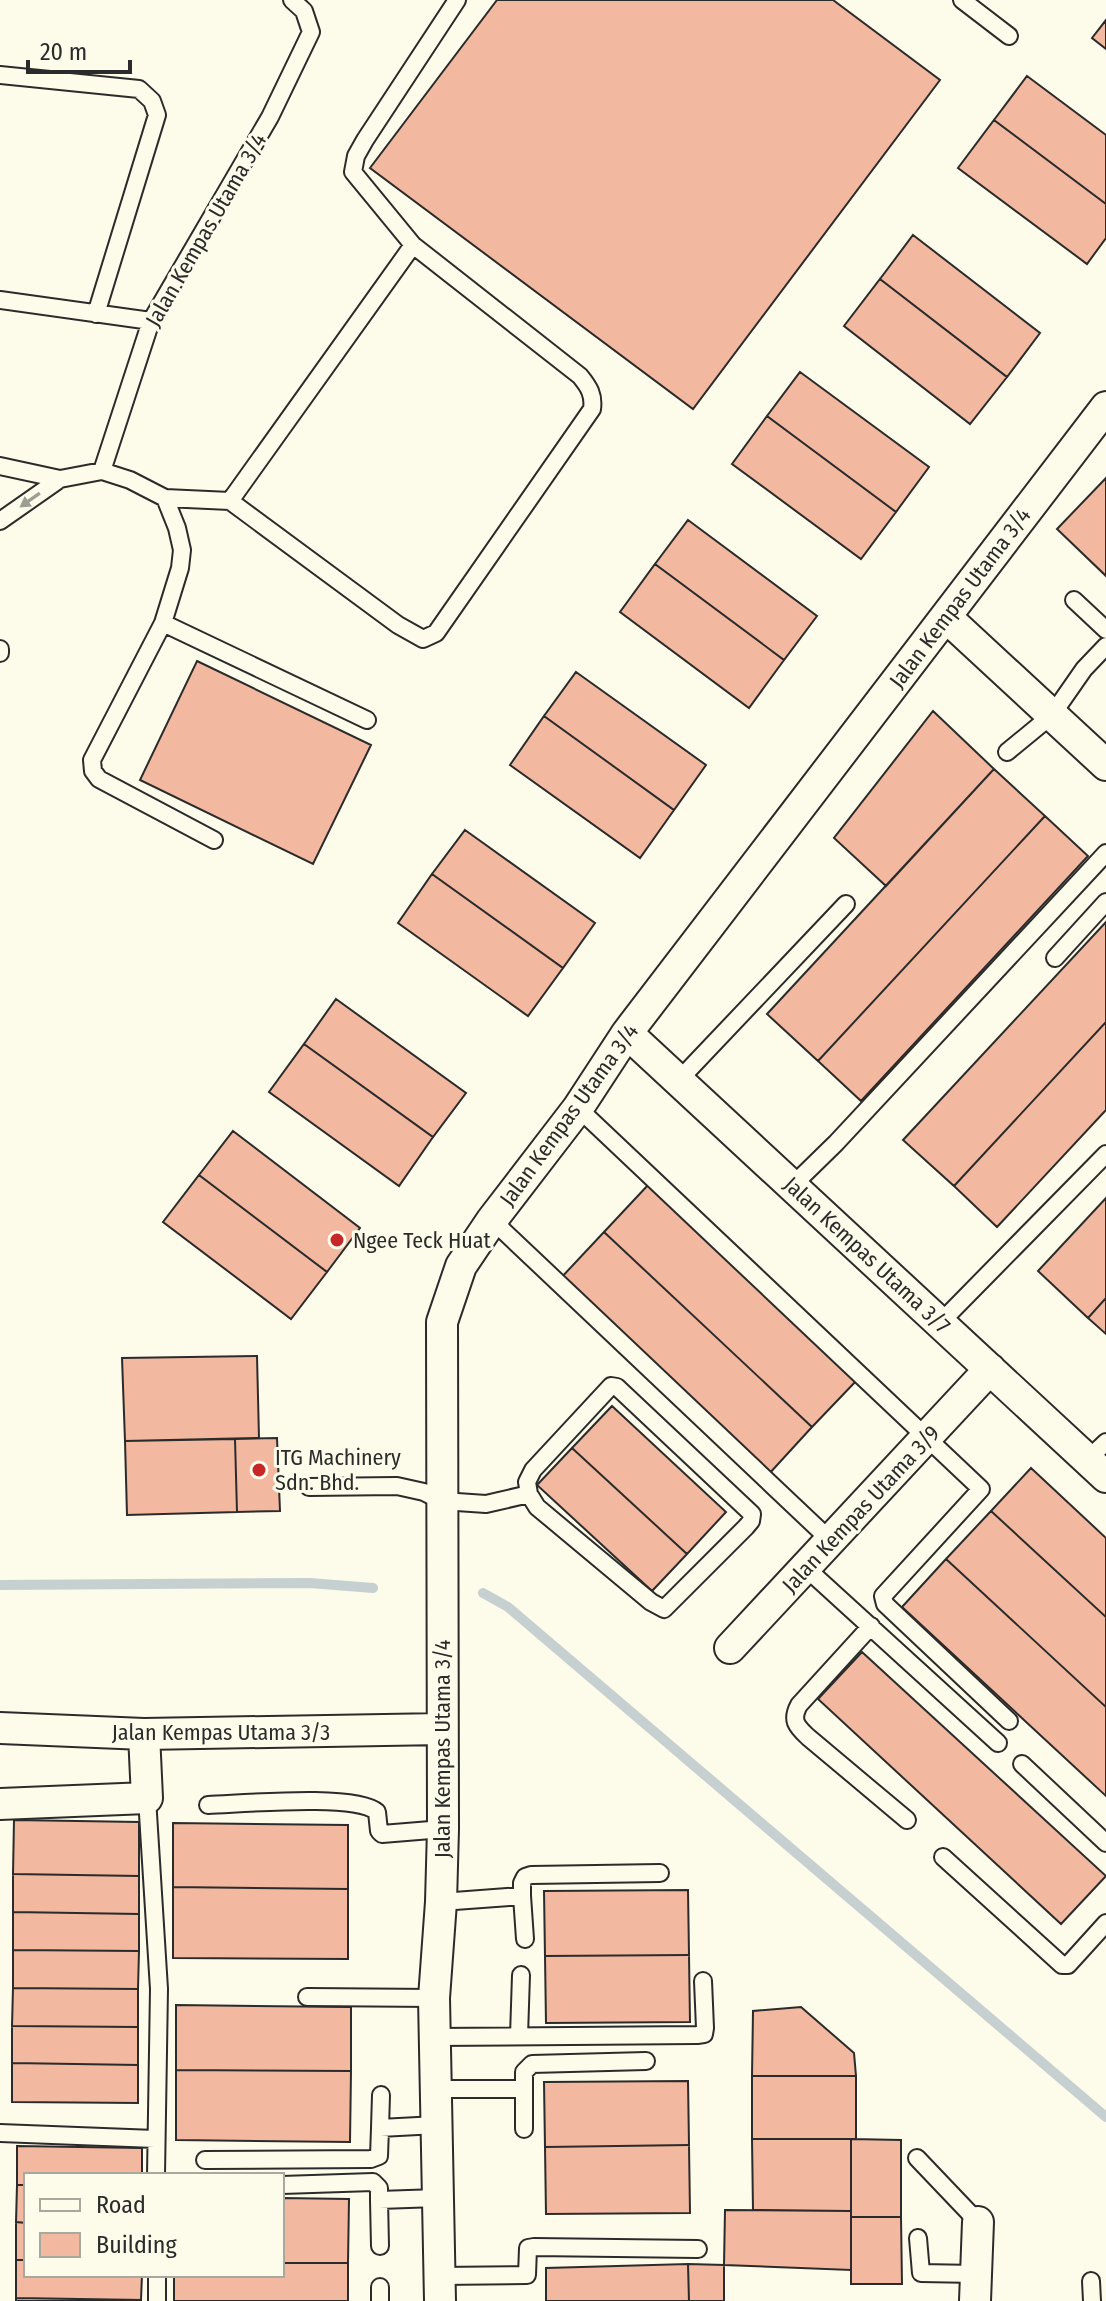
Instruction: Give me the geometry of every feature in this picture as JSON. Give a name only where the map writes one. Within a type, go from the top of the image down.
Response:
[{"type":"street","name":"Jalan Kempas Utama 3/4","points":[[440,2289],[434,1998],[443,1829],[442,1322],[461,1266],[492,1220],[578,1108],[627,1033],[1106,407]]},
{"type":"street","points":[[946,617],[1106,765]]},
{"type":"street","name":"Jalan Kempas Utama 3/7","points":[[627,1033],[990,1369],[1100,1460]]},
{"type":"street","name":"Jalan Kempas Utama 3/9","points":[[730,1648],[990,1369]]},
{"type":"street","name":"Jalan Kempas Utama 3/3","points":[[0,1728],[144,1734],[442,1729]]},
{"type":"street","points":[[0,1804],[147,1798],[144,1734]]},
{"type":"street","points":[[976,2288],[978,2222]]},
{"type":"lane","name":"Jalan Kempas Utama 3/4","points":[[102,471],[151,321],[270,117],[311,32],[304,11],[292,0]]},
{"type":"lane","points":[[0,466],[60,479],[102,471],[130,480],[165,498],[230,501],[410,633],[423,639],[436,633],[592,409],[593,398],[580,376],[413,245],[353,172],[356,156],[365,140],[457,0]]},
{"type":"lane","points":[[962,0],[1009,36]]},
{"type":"lane","points":[[0,75],[139,89],[152,101],[157,115],[96,314]]},
{"type":"lane","points":[[230,501],[413,245]]},
{"type":"lane","points":[[0,300],[151,321]]},
{"type":"lane","points":[[0,521],[60,479]]},
{"type":"lane","points":[[165,498],[182,550],[180,568],[163,623],[92,760],[93,771],[99,779],[214,840]]},
{"type":"lane","points":[[1074,600],[1106,630]]},
{"type":"lane","points":[[163,623],[367,720]]},
{"type":"lane","points":[[1007,752],[1052,715],[1084,669],[1106,646]]},
{"type":"lane","points":[[792,1186],[836,1143],[1106,853]]},
{"type":"lane","points":[[1055,958],[1106,902]]},
{"type":"lane","points":[[679,1080],[846,904]]},
{"type":"lane","points":[[578,1108],[981,1489],[883,1596],[885,1604],[1009,1721]]},
{"type":"lane","points":[[940,1323],[1106,1154]]},
{"type":"lane","points":[[492,1220],[831,1541]]},
{"type":"lane","points":[[611,1386],[617,1387],[752,1514],[751,1521],[664,1609],[651,1602],[537,1507],[529,1494],[527,1482],[533,1470],[611,1386]]},
{"type":"lane","points":[[309,1487],[397,1486],[424,1492],[442,1501],[486,1504],[529,1494]]},
{"type":"lane","points":[[806,1568],[998,1743]]},
{"type":"lane","points":[[871,1626],[799,1705],[794,1715],[797,1726],[808,1737],[907,1820]]},
{"type":"lane","points":[[1022,1764],[1106,1843]]},
{"type":"lane","points":[[147,1798],[159,1989],[156,2173]]},
{"type":"lane","points":[[208,1805],[346,1801],[372,1807],[377,1812],[382,1834],[443,1829]]},
{"type":"lane","points":[[943,1857],[1062,1965],[1068,1965],[1106,1923]]},
{"type":"lane","points":[[525,1939],[522,1883],[525,1877],[660,1873]]},
{"type":"lane","points":[[441,1902],[522,1896]]},
{"type":"lane","points":[[519,2036],[521,1975]]},
{"type":"lane","points":[[435,2037],[704,2034],[703,1981]]},
{"type":"lane","points":[[307,1997],[434,1998]]},
{"type":"lane","points":[[524,2129],[524,2072],[532,2064],[646,2061]]},
{"type":"lane","points":[[436,2089],[524,2089]]},
{"type":"lane","points":[[205,2160],[371,2159],[379,2156],[381,2149],[381,2095]]},
{"type":"lane","points":[[380,2128],[437,2125]]},
{"type":"lane","points":[[0,2133],[155,2139]]},
{"type":"lane","points":[[917,2158],[978,2222]]},
{"type":"lane","points":[[284,2185],[373,2182],[379,2188],[380,2246]]},
{"type":"lane","points":[[379,2200],[438,2198]]},
{"type":"lane","points":[[918,2238],[921,2273],[976,2288]]},
{"type":"lane","points":[[440,2289],[527,2275],[527,2252],[528,2248],[534,2247],[698,2249]]},
{"type":"lane","points":[[157,2277],[157,2301]]},
{"type":"lane","points":[[1091,2281],[1092,2301]]},
{"type":"building","points":[[497,0],[833,0],[940,80],[693,409],[370,168]]},
{"type":"building","points":[[1106,20],[1106,49],[1092,38]]},
{"type":"building","points":[[1027,76],[1106,135],[1106,204],[994,120]]},
{"type":"building","points":[[994,120],[1106,204],[1106,238],[1087,264],[958,168]]},
{"type":"building","points":[[913,235],[1040,333],[1007,377],[880,279]]},
{"type":"building","points":[[880,279],[1007,377],[970,424],[844,326]]},
{"type":"building","points":[[800,372],[929,467],[896,512],[767,416]]},
{"type":"building","points":[[767,416],[896,512],[861,559],[732,464]]},
{"type":"building","points":[[1106,478],[1106,576],[1057,529]]},
{"type":"building","points":[[688,520],[817,616],[784,660],[655,564]]},
{"type":"building","points":[[655,564],[784,660],[749,708],[620,612]]},
{"type":"building","points":[[197,661],[371,745],[313,864],[140,780]]},
{"type":"building","points":[[576,672],[706,765],[674,810],[544,716]]},
{"type":"building","points":[[933,711],[994,769],[886,886],[834,838]]},
{"type":"building","points":[[544,716],[674,810],[640,858],[510,765]]},
{"type":"building","points":[[994,769],[1045,816],[818,1061],[767,1014]]},
{"type":"building","points":[[1045,816],[1088,856],[861,1101],[818,1061]]},
{"type":"building","points":[[465,830],[595,923],[563,968],[432,874]]},
{"type":"building","points":[[432,874],[563,968],[528,1016],[398,923]]},
{"type":"building","points":[[1106,922],[1106,1022],[954,1186],[903,1140]]},
{"type":"building","points":[[336,999],[466,1093],[433,1137],[304,1044]]},
{"type":"building","points":[[1106,1022],[1106,1110],[997,1227],[954,1186]]},
{"type":"building","points":[[304,1044],[433,1137],[399,1186],[269,1092]]},
{"type":"building","points":[[233,1131],[360,1228],[327,1272],[199,1175]]},
{"type":"building","points":[[199,1175],[327,1272],[291,1319],[163,1222]]},
{"type":"building","points":[[649,1184],[858,1379],[812,1427],[604,1232]]},
{"type":"building","points":[[1106,1198],[1106,1298],[1088,1318],[1038,1271]]},
{"type":"building","points":[[604,1232],[812,1427],[768,1475],[559,1280]]},
{"type":"building","points":[[1106,1298],[1106,1334],[1088,1318]]},
{"type":"building","points":[[257,1356],[259,1438],[125,1441],[122,1358]]},
{"type":"building","points":[[612,1406],[726,1512],[687,1554],[572,1448]]},
{"type":"building","points":[[277,1438],[280,1511],[237,1512],[235,1439]]},
{"type":"building","points":[[235,1439],[237,1512],[127,1515],[125,1441]]},
{"type":"building","points":[[572,1448],[687,1554],[652,1591],[537,1485]]},
{"type":"building","points":[[1031,1468],[1106,1538],[1106,1617],[991,1511]]},
{"type":"building","points":[[991,1511],[1106,1617],[1106,1707],[946,1559]]},
{"type":"building","points":[[946,1559],[1106,1707],[1106,1796],[902,1607]]},
{"type":"building","points":[[862,1652],[1106,1876],[1061,1924],[818,1699]]},
{"type":"building","points":[[14,1820],[139,1822],[139,1876],[13,1874]]},
{"type":"building","points":[[173,1823],[348,1825],[348,1889],[173,1887]]},
{"type":"building","points":[[13,1874],[139,1876],[139,1914],[13,1912]]},
{"type":"building","points":[[173,1887],[348,1889],[348,1959],[173,1958]]},
{"type":"building","points":[[688,1890],[689,1955],[545,1956],[544,1891]]},
{"type":"building","points":[[13,1912],[139,1914],[139,1951],[13,1950]]},
{"type":"building","points":[[13,1950],[139,1951],[138,1989],[13,1988]]},
{"type":"building","points":[[689,1955],[690,2022],[546,2023],[545,1956]]},
{"type":"building","points":[[13,1988],[138,1989],[138,2027],[12,2026]]},
{"type":"building","points":[[176,2005],[351,2007],[351,2071],[176,2070]]},
{"type":"building","points":[[801,2007],[854,2053],[856,2076],[752,2076],[753,2011]]},
{"type":"building","points":[[12,2026],[138,2027],[138,2065],[12,2063]]},
{"type":"building","points":[[12,2063],[138,2065],[138,2103],[12,2102]]},
{"type":"building","points":[[176,2070],[351,2071],[350,2142],[176,2140]]},
{"type":"building","points":[[752,2076],[856,2076],[856,2139],[752,2139]]},
{"type":"building","points":[[688,2081],[689,2145],[545,2147],[544,2082]]},
{"type":"building","points":[[752,2139],[851,2139],[851,2211],[753,2210]]},
{"type":"building","points":[[851,2139],[901,2140],[901,2217],[851,2217]]},
{"type":"building","points":[[689,2145],[690,2213],[546,2214],[545,2147]]},
{"type":"building","points":[[17,2146],[142,2148],[142,2173],[24,2173],[24,2185],[17,2185]]},
{"type":"building","points":[[17,2185],[24,2185],[24,2223],[16,2222]]},
{"type":"building","points":[[284,2198],[349,2199],[348,2263],[284,2263]]},
{"type":"building","points":[[725,2210],[851,2211],[851,2270],[724,2265]]},
{"type":"building","points":[[851,2217],[901,2217],[902,2284],[851,2284]]},
{"type":"building","points":[[16,2222],[24,2223],[24,2260],[16,2260]]},
{"type":"building","points":[[16,2260],[24,2260],[24,2277],[142,2277],[141,2300],[16,2298]]},
{"type":"building","points":[[284,2263],[348,2263],[348,2301],[174,2301],[174,2277],[284,2277]]},
{"type":"building","points":[[688,2264],[724,2265],[724,2301],[689,2301]]},
{"type":"building","points":[[688,2264],[689,2301],[546,2301],[546,2268]]},
{"type":"building","points":[[16,2298],[141,2300],[141,2301],[16,2301]]},
{"type":"waterway","points":[[0,1585],[310,1583],[373,1588]]},
{"type":"waterway","points":[[483,1593],[508,1607],[1106,2117]]},
{"type":"place","name":"Ngee Teck Huat","points":[[337,1240]]},
{"type":"place","name":"ITG Machinery Sdn. Bhd.","points":[[259,1470]]}]
